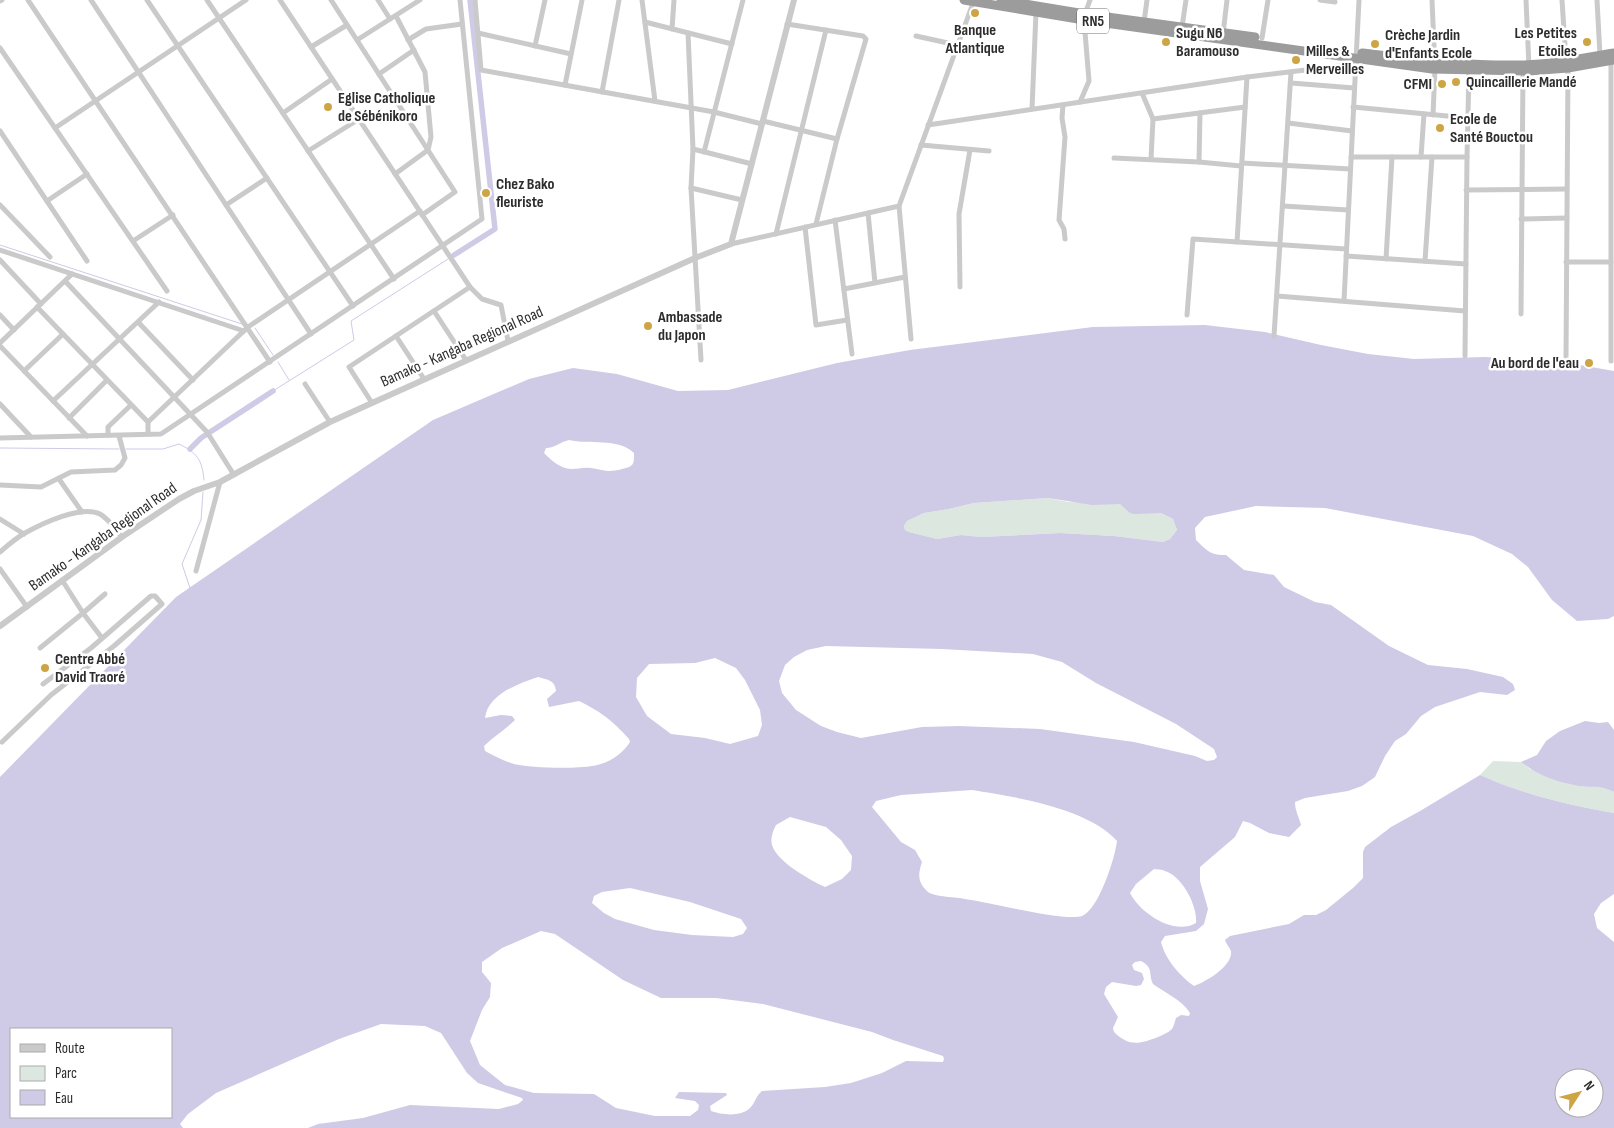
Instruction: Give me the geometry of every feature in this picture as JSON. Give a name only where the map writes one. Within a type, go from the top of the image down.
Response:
[{"type":"highway","name":"RN5","points":[[1001,0],[1085,17],[1223,36],[1356,58],[1470,71],[1527,69],[1613,56]]},
{"type":"highway","name":"RN5","points":[[968,1],[1036,12],[1182,27],[1223,36],[1262,38],[1356,58]]},
{"type":"highway","name":"RN5","points":[[1567,64],[1600,55],[1613,56]]},
{"type":"highway","name":"RN5","points":[[1435,66],[1493,65],[1527,69]]},
{"type":"street","points":[[28,0],[173,215],[246,329],[270,362]]},
{"type":"street","points":[[91,0],[311,334]]},
{"type":"street","points":[[147,0],[353,306]]},
{"type":"street","points":[[207,0],[394,278]]},
{"type":"street","points":[[55,128],[246,0]]},
{"type":"street","points":[[280,0],[470,287],[482,299],[501,305],[508,341]]},
{"type":"street","points":[[148,422],[246,329],[371,244],[455,192],[331,0]]},
{"type":"street","points":[[378,0],[390,19]]},
{"type":"street","points":[[357,40],[420,0]]},
{"type":"street","points":[[0,438],[161,434],[482,219],[460,0]]},
{"type":"street","points":[[475,0],[481,70],[714,112],[837,138]]},
{"type":"street","points":[[535,46],[545,0]]},
{"type":"street","points":[[564,85],[582,0]]},
{"type":"street","points":[[602,92],[619,0]]},
{"type":"street","points":[[642,0],[655,101]]},
{"type":"street","points":[[672,29],[674,0]]},
{"type":"street","points":[[704,152],[732,44],[741,0]]},
{"type":"street","points":[[794,0],[731,244],[899,206]]},
{"type":"street","points":[[1080,102],[1088,82],[1085,17],[1090,0]]},
{"type":"street","points":[[1144,22],[1147,0]]},
{"type":"street","points":[[1182,27],[1186,0]]},
{"type":"street","points":[[1223,36],[1227,0]]},
{"type":"street","points":[[1262,38],[1268,0]]},
{"type":"street","points":[[1320,0],[1335,2]]},
{"type":"street","points":[[1344,301],[1359,0]]},
{"type":"street","points":[[1432,0],[1435,66],[1432,115]]},
{"type":"street","points":[[1521,314],[1522,189],[1527,69],[1526,0]]},
{"type":"street","points":[[1562,0],[1567,64],[1566,358]]},
{"type":"street","points":[[1597,0],[1600,55]]},
{"type":"street","points":[[910,339],[899,206],[957,45],[968,1]]},
{"type":"street","points":[[1032,109],[1036,12]]},
{"type":"street","points":[[395,174],[428,150],[430,137],[425,72],[396,16]]},
{"type":"street","points":[[645,22],[732,44]]},
{"type":"street","points":[[311,47],[347,24]]},
{"type":"street","points":[[408,40],[426,29],[462,24]]},
{"type":"street","points":[[787,24],[863,36],[866,39],[837,138],[816,224]]},
{"type":"street","points":[[776,234],[826,30]]},
{"type":"street","points":[[478,33],[571,54]]},
{"type":"street","points":[[688,33],[693,149],[691,188],[701,360]]},
{"type":"street","points":[[916,36],[957,45]]},
{"type":"street","points":[[0,48],[167,291]]},
{"type":"street","points":[[379,74],[414,50]]},
{"type":"street","points":[[1612,361],[1613,56]]},
{"type":"street","points":[[928,125],[1291,72],[1356,58]]},
{"type":"street","points":[[1465,356],[1466,190],[1470,71]]},
{"type":"street","points":[[1274,336],[1291,72]]},
{"type":"street","points":[[1237,242],[1247,77]]},
{"type":"street","points":[[283,113],[332,79]]},
{"type":"street","points":[[1291,83],[1354,88]]},
{"type":"street","points":[[1142,93],[1153,119],[1151,159]]},
{"type":"street","points":[[1063,104],[1062,118],[1066,137],[1059,220],[1064,229],[1065,239]]},
{"type":"street","points":[[1153,119],[1245,107]]},
{"type":"street","points":[[1353,107],[1468,118]]},
{"type":"street","points":[[1199,162],[1200,113]]},
{"type":"street","points":[[1421,157],[1424,114]]},
{"type":"street","points":[[308,151],[358,119]]},
{"type":"street","points":[[1288,123],[1352,131]]},
{"type":"street","points":[[1,134],[87,261]]},
{"type":"street","points":[[921,145],[989,151]]},
{"type":"street","points":[[693,149],[752,164]]},
{"type":"street","points":[[960,288],[959,214],[970,150]]},
{"type":"street","points":[[1351,157],[1467,157]]},
{"type":"street","points":[[1386,258],[1392,157]]},
{"type":"street","points":[[1425,261],[1432,157]]},
{"type":"street","points":[[1114,158],[1350,169]]},
{"type":"street","points":[[47,201],[87,174]]},
{"type":"street","points":[[226,206],[266,178]]},
{"type":"street","points":[[691,188],[742,200]]},
{"type":"street","points":[[1466,190],[1567,189]]},
{"type":"street","points":[[0,205],[50,257]]},
{"type":"street","points":[[1283,206],[1348,210]]},
{"type":"street","points":[[868,213],[875,282]]},
{"type":"street","points":[[133,241],[173,215]]},
{"type":"street","points":[[1522,218],[1567,218]]},
{"type":"street","points":[[835,220],[852,354]]},
{"type":"street","points":[[805,227],[816,325],[847,320]]},
{"type":"street","points":[[1187,315],[1193,239],[1346,249]]},
{"type":"street","name":"Bamako - Kangaba Regional Road","points":[[0,626],[122,537],[179,499],[196,490],[234,475],[330,422],[508,341],[695,258],[731,244]]},
{"type":"street","points":[[0,250],[246,329]]},
{"type":"street","points":[[1346,256],[1466,264]]},
{"type":"street","points":[[0,260],[63,334],[148,422],[148,434]]},
{"type":"street","points":[[1566,262],[1611,262]]},
{"type":"street","points":[[72,274],[0,345],[87,436]]},
{"type":"street","points":[[844,289],[905,276]]},
{"type":"street","points":[[65,281],[207,432],[234,475]]},
{"type":"street","points":[[372,403],[348,367],[470,287]]},
{"type":"street","points":[[1277,296],[1465,311]]},
{"type":"street","points":[[53,401],[159,302]]},
{"type":"street","points":[[434,310],[466,360]]},
{"type":"street","points":[[0,315],[14,330]]},
{"type":"street","points":[[138,322],[193,380]]},
{"type":"street","points":[[24,371],[63,334]]},
{"type":"street","points":[[396,336],[424,379]]},
{"type":"street","points":[[69,418],[107,380]]},
{"type":"street","points":[[305,384],[330,422]]},
{"type":"street","points":[[0,404],[31,437]]},
{"type":"street","points":[[108,436],[108,427],[131,405]]},
{"type":"street","points":[[0,485],[41,487],[76,471],[115,470],[121,465],[126,455],[119,436]]},
{"type":"street","points":[[59,479],[82,512]]},
{"type":"street","points":[[196,572],[220,482]]},
{"type":"street","points":[[0,552],[24,534],[58,518],[82,512],[93,512],[101,515],[122,537]]},
{"type":"street","points":[[0,519],[24,534]]},
{"type":"street","points":[[0,569],[27,607]]},
{"type":"street","points":[[62,580],[83,614],[102,638]]},
{"type":"street","points":[[40,648],[105,594]]},
{"type":"street","points":[[2,742],[51,695],[114,646],[162,604],[155,596],[151,596],[102,638],[43,684]]},
{"type":"green space","points":[[1048,498],[1068,502],[1120,504],[1150,513],[1161,513],[1173,519],[1177,530],[1170,539],[1163,542],[1114,536],[1060,533],[981,537],[961,535],[937,539],[909,532],[905,530],[904,526],[907,521],[924,513],[974,503]]},
{"type":"green space","points":[[1493,761],[1521,762],[1530,769],[1581,786],[1603,786],[1614,792],[1614,813],[1546,798],[1512,788],[1480,775]]},
{"type":"water","points":[[1205,325],[1265,332],[1368,354],[1414,359],[1485,357],[1557,361],[1614,371],[1614,616],[1608,619],[1577,621],[1552,600],[1528,567],[1512,554],[1473,536],[1325,508],[1256,506],[1205,517],[1195,528],[1196,540],[1209,552],[1226,555],[1244,570],[1274,575],[1284,587],[1315,602],[1331,605],[1389,646],[1428,665],[1467,669],[1503,677],[1513,684],[1515,690],[1507,695],[1480,692],[1435,707],[1421,716],[1406,734],[1395,741],[1375,777],[1362,786],[1348,791],[1305,798],[1295,802],[1301,825],[1289,837],[1269,833],[1243,821],[1235,837],[1200,867],[1200,881],[1208,909],[1204,924],[1196,931],[1165,936],[1161,942],[1170,961],[1189,982],[1194,986],[1205,981],[1218,973],[1228,962],[1231,951],[1225,940],[1230,936],[1289,924],[1304,915],[1316,915],[1326,910],[1363,878],[1363,852],[1365,847],[1391,827],[1480,775],[1512,788],[1546,798],[1614,813],[1614,894],[1601,903],[1594,914],[1597,928],[1614,942],[1614,1128],[308,1128],[318,1124],[363,1118],[410,1105],[499,1109],[518,1104],[523,1100],[522,1098],[478,1083],[467,1073],[441,1033],[425,1026],[381,1024],[339,1039],[216,1093],[188,1114],[180,1124],[183,1128],[0,1128],[0,777],[176,597],[433,420],[529,379],[573,368],[617,374],[678,391],[728,390],[837,363],[910,350],[1093,327]],"holes":[[[569,440],[620,445],[634,453],[633,463],[629,467],[613,471],[588,468],[567,469],[556,464],[544,453],[546,448]],[[1048,498],[1092,505],[1120,504],[1130,513],[1134,514],[1161,513],[1173,519],[1177,530],[1170,539],[1163,542],[1114,536],[1060,533],[981,537],[961,535],[937,539],[905,530],[904,526],[907,521],[924,513],[974,503]],[[826,646],[1033,654],[1062,662],[1096,683],[1176,724],[1214,749],[1217,757],[1214,760],[1207,761],[1195,756],[1134,742],[1040,729],[959,726],[922,727],[861,738],[837,732],[821,726],[796,710],[782,693],[779,681],[785,665],[794,657],[807,650]],[[715,658],[736,668],[745,680],[760,710],[762,725],[758,736],[730,744],[705,738],[671,734],[647,716],[636,697],[637,678],[649,664],[695,663]],[[538,677],[550,681],[554,685],[556,691],[547,699],[549,707],[579,701],[600,713],[629,739],[630,742],[623,751],[609,761],[598,765],[564,768],[514,764],[485,751],[484,746],[515,720],[512,716],[501,715],[485,718],[492,702],[505,691]],[[972,790],[1009,796],[1050,806],[1088,820],[1117,841],[1110,870],[1100,894],[1088,911],[1082,916],[1073,917],[1026,911],[931,894],[920,881],[919,874],[922,862],[915,850],[901,842],[872,807],[876,801],[901,795]],[[790,817],[826,827],[841,840],[852,856],[851,870],[842,879],[825,887],[795,870],[780,858],[772,845],[772,835],[776,825]],[[1154,869],[1164,870],[1171,874],[1188,892],[1192,900],[1196,923],[1178,927],[1149,915],[1130,893],[1136,884]],[[630,888],[690,902],[741,919],[747,928],[743,934],[733,937],[692,935],[654,930],[615,919],[604,913],[592,903],[594,896],[602,892]],[[541,931],[555,934],[623,980],[661,998],[716,998],[763,1004],[872,1032],[943,1056],[944,1059],[943,1062],[906,1061],[882,1073],[851,1083],[825,1087],[762,1091],[750,1108],[737,1114],[711,1111],[710,1106],[727,1095],[726,1093],[679,1092],[675,1098],[695,1101],[699,1105],[698,1110],[690,1116],[655,1116],[616,1108],[594,1094],[534,1093],[505,1085],[480,1065],[470,1041],[482,1010],[490,997],[491,983],[482,972],[482,962],[502,948]],[[1141,961],[1148,966],[1153,984],[1178,1000],[1190,1013],[1189,1016],[1181,1015],[1176,1018],[1172,1029],[1167,1033],[1135,1043],[1119,1037],[1114,1032],[1113,1028],[1118,1017],[1104,994],[1106,987],[1112,982],[1136,986],[1141,985],[1144,979],[1142,973],[1134,970],[1132,965],[1135,962]]]},
{"type":"water","points":[[1585,721],[1608,722],[1614,730],[1614,792],[1600,787],[1579,786],[1555,780],[1541,775],[1521,762],[1537,755],[1546,741],[1560,731]]},
{"type":"waterway","points":[[454,255],[495,229],[470,0]]},
{"type":"waterway","points":[[0,245],[242,324]]},
{"type":"waterway","points":[[273,391],[354,340],[351,321],[448,259]]},
{"type":"waterway","points":[[255,328],[273,355]]},
{"type":"waterway","points":[[278,362],[289,380]]},
{"type":"waterway","points":[[190,449],[201,438],[273,391]]},
{"type":"waterway","points":[[126,449],[163,449],[179,444],[190,450],[198,458],[204,480]]},
{"type":"waterway","points":[[0,448],[119,449]]},
{"type":"waterway","points":[[190,588],[182,564],[201,520],[203,492]]},
{"type":"place","name":"Banque Atlantique","points":[[975,13]]},
{"type":"place","name":"Sugu N6 Baramouso","points":[[1166,42]]},
{"type":"place","name":"Les Petites Etoiles","points":[[1587,42]]},
{"type":"place","name":"Crèche Jardin d'Enfants Ecole","points":[[1375,44]]},
{"type":"place","name":"Milles & Merveilles","points":[[1296,60]]},
{"type":"place","name":"Quincaillerie Mandé","points":[[1456,82]]},
{"type":"place","name":"CFMI","points":[[1442,84]]},
{"type":"place","name":"Eglise Catholique de Sébénikoro","points":[[328,107]]},
{"type":"place","name":"Ecole de Santé Bouctou","points":[[1440,128]]},
{"type":"place","name":"Chez Bako fleuriste","points":[[486,193]]},
{"type":"place","name":"Ambassade du Japon","points":[[648,326]]},
{"type":"place","name":"Au bord de l'eau","points":[[1589,363]]},
{"type":"place","name":"Centre Abbé David Traoré","points":[[45,668]]}]
